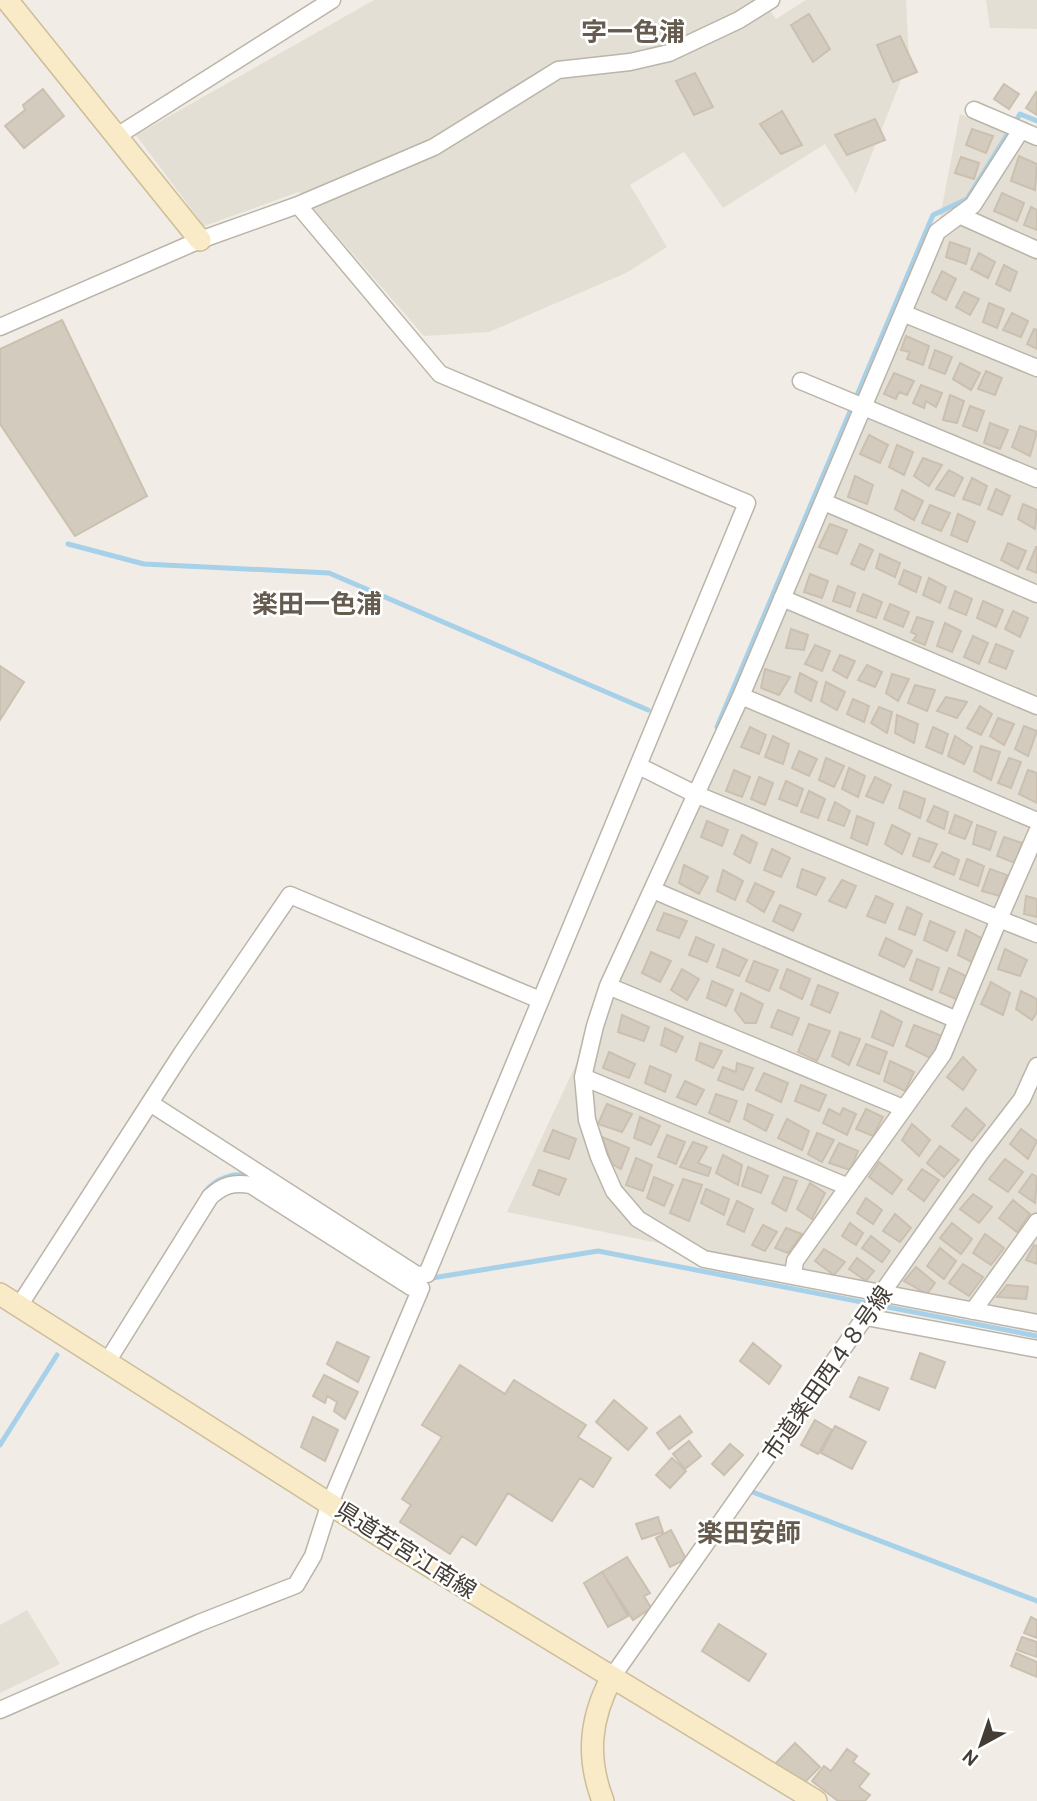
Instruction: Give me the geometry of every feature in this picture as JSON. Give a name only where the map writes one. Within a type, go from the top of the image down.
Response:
[{"type":"main road","points":[[7,0],[200,240]]},
{"type":"main road","name":"県道若宮江南線","points":[[0,1294],[330,1503],[816,1801]]},
{"type":"main road","points":[[603,1801],[593,1770],[592,1741],[596,1710],[612,1677]]},
{"type":"street","points":[[117,136],[332,0]]},
{"type":"street","points":[[0,327],[200,240],[298,205],[434,147],[558,70],[630,62],[669,53],[739,20],[771,0]]},
{"type":"street","points":[[974,110],[1037,137]]},
{"type":"street","points":[[1021,130],[974,205],[937,232],[905,314],[858,403],[824,502],[741,696],[608,986],[583,1077],[587,1120],[614,1191],[638,1219],[704,1259],[1037,1324]]},
{"type":"street","points":[[150,1103],[417,1275],[427,1274],[747,503],[440,374],[298,205]]},
{"type":"street","points":[[959,215],[1037,250]]},
{"type":"street","points":[[905,314],[1037,368]]},
{"type":"street","points":[[801,381],[1037,479]]},
{"type":"street","points":[[824,502],[1037,594]]},
{"type":"street","points":[[782,598],[1037,706]]},
{"type":"street","points":[[741,696],[1037,821]]},
{"type":"street","points":[[639,766],[695,794],[1037,934]]},
{"type":"street","points":[[793,1275],[795,1261],[846,1186],[943,1054],[1037,832]]},
{"type":"street","points":[[653,890],[957,1020]]},
{"type":"street","points":[[19,1306],[150,1103],[290,895],[540,1000]]},
{"type":"street","points":[[608,986],[903,1108]]},
{"type":"street","name":"市道楽田西４８号線","points":[[612,1677],[979,1155],[1022,1099],[1037,1066]]},
{"type":"street","points":[[583,1077],[846,1186]]},
{"type":"street","points":[[0,1710],[199,1623],[296,1585],[313,1556],[330,1503],[421,1288],[411,1287],[251,1185],[232,1184],[220,1187],[210,1197],[107,1362]]},
{"type":"street","points":[[973,1311],[1037,1222]]},
{"type":"street","points":[[866,1317],[1037,1349]]},
{"type":"shaded area","points":[[374,0],[762,0],[776,19],[806,0],[906,0],[909,60],[856,194],[825,144],[723,208],[684,152],[630,185],[667,247],[626,273],[489,332],[424,336],[299,192],[204,226],[136,135]]},
{"type":"shaded area","points":[[986,0],[1037,0],[1037,29],[990,28]]},
{"type":"shaded area","points":[[960,114],[1037,143],[1037,1321],[507,1212],[736,722],[937,232]]},
{"type":"shaded area","points":[[27,1610],[60,1664],[0,1693],[0,1625]]},
{"type":"building","points":[[809,14],[830,49],[813,62],[791,25]]},
{"type":"building","points":[[900,36],[917,72],[893,82],[877,45]]},
{"type":"building","points":[[695,73],[713,107],[694,115],[676,81]]},
{"type":"building","points":[[1004,84],[1019,94],[1009,109],[994,99]]},
{"type":"building","points":[[43,89],[64,116],[24,148],[5,126],[25,110],[23,105]]},
{"type":"building","points":[[1037,93],[1037,115],[1026,108]]},
{"type":"building","points":[[782,111],[802,145],[781,154],[760,124]]},
{"type":"building","points":[[875,119],[885,140],[847,155],[835,135]]},
{"type":"building","points":[[972,129],[993,136],[986,153],[966,145]]},
{"type":"building","points":[[1019,156],[1037,164],[1035,190],[1011,181]]},
{"type":"building","points":[[961,157],[979,163],[974,179],[955,173]]},
{"type":"building","points":[[1002,193],[1024,203],[1017,221],[994,211]]},
{"type":"building","points":[[1031,207],[1037,210],[1037,230],[1024,225]]},
{"type":"building","points":[[950,242],[970,249],[966,264],[946,257]]},
{"type":"building","points":[[979,253],[995,262],[988,278],[971,269]]},
{"type":"building","points":[[1004,265],[1017,272],[1010,291],[996,284]]},
{"type":"building","points":[[942,271],[956,279],[946,300],[932,292]]},
{"type":"building","points":[[964,292],[979,299],[970,315],[956,307]]},
{"type":"building","points":[[989,303],[1004,309],[997,328],[983,322]]},
{"type":"building","points":[[1012,313],[1028,321],[1021,337],[1003,330]]},
{"type":"building","points":[[62,320],[147,496],[75,536],[0,424],[0,349]]},
{"type":"building","points":[[1034,329],[1037,330],[1037,349],[1027,344]]},
{"type":"building","points":[[906,336],[929,346],[923,365],[907,359],[910,352],[901,350]]},
{"type":"building","points":[[935,350],[952,357],[945,374],[929,368]]},
{"type":"building","points":[[960,363],[980,373],[971,390],[953,379]]},
{"type":"building","points":[[986,371],[1002,378],[995,395],[978,389]]},
{"type":"building","points":[[894,373],[914,381],[907,395],[899,392],[896,399],[884,394]]},
{"type":"building","points":[[921,385],[942,393],[936,407],[926,401],[924,408],[913,403]]},
{"type":"building","points":[[950,395],[964,401],[957,423],[943,420]]},
{"type":"building","points":[[970,406],[984,411],[977,431],[963,426]]},
{"type":"building","points":[[990,423],[1008,430],[1000,449],[984,443]]},
{"type":"building","points":[[1020,426],[1037,432],[1030,456],[1012,447]]},
{"type":"building","points":[[869,435],[888,445],[880,463],[860,454]]},
{"type":"building","points":[[897,445],[913,452],[904,475],[889,467]]},
{"type":"building","points":[[923,458],[942,465],[929,486],[914,476]]},
{"type":"building","points":[[949,470],[963,478],[954,496],[936,489]]},
{"type":"building","points":[[855,476],[873,485],[867,504],[848,497]]},
{"type":"building","points":[[972,478],[987,486],[980,505],[963,499]]},
{"type":"building","points":[[996,489],[1010,496],[1002,515],[988,509]]},
{"type":"building","points":[[902,490],[923,501],[914,520],[895,509]]},
{"type":"building","points":[[1023,504],[1037,510],[1035,529],[1018,519]]},
{"type":"building","points":[[930,505],[950,513],[941,531],[922,523]]},
{"type":"building","points":[[958,514],[975,522],[967,542],[951,535]]},
{"type":"building","points":[[830,524],[847,530],[837,554],[819,547]]},
{"type":"building","points":[[1008,543],[1026,551],[1018,569],[1001,560]]},
{"type":"building","points":[[860,544],[873,550],[864,570],[851,564]]},
{"type":"building","points":[[1037,547],[1037,573],[1027,569]]},
{"type":"building","points":[[880,554],[900,563],[895,577],[876,568]]},
{"type":"building","points":[[904,570],[921,577],[916,592],[899,584]]},
{"type":"building","points":[[810,574],[828,581],[822,598],[804,592]]},
{"type":"building","points":[[929,578],[946,587],[940,603],[923,595]]},
{"type":"building","points":[[838,586],[855,593],[850,607],[833,601]]},
{"type":"building","points":[[955,591],[972,599],[966,615],[949,608]]},
{"type":"building","points":[[863,594],[882,602],[876,618],[857,611]]},
{"type":"building","points":[[983,601],[1003,610],[996,627],[977,618]]},
{"type":"building","points":[[890,604],[909,612],[903,627],[884,619]]},
{"type":"building","points":[[1013,611],[1028,618],[1020,637],[1005,629]]},
{"type":"building","points":[[917,617],[933,622],[925,645],[913,640],[917,635],[911,632]]},
{"type":"building","points":[[945,623],[961,631],[952,652],[937,646]]},
{"type":"building","points":[[791,629],[808,635],[804,650],[786,648]]},
{"type":"building","points":[[973,636],[988,643],[979,664],[964,657]]},
{"type":"building","points":[[996,644],[1013,651],[1006,669],[989,662]]},
{"type":"building","points":[[815,645],[830,651],[822,671],[805,664]]},
{"type":"building","points":[[840,655],[855,661],[847,678],[833,670]]},
{"type":"building","points":[[867,665],[882,672],[875,687],[858,680]]},
{"type":"building","points":[[0,666],[24,682],[0,720]]},
{"type":"building","points":[[765,669],[790,677],[779,695],[761,688]]},
{"type":"building","points":[[800,673],[817,682],[811,701],[795,692]]},
{"type":"building","points":[[892,674],[909,679],[898,701],[886,693]]},
{"type":"building","points":[[826,682],[845,692],[837,710],[821,701]]},
{"type":"building","points":[[915,685],[935,690],[927,711],[908,703]]},
{"type":"building","points":[[946,697],[967,702],[957,718],[937,711]]},
{"type":"building","points":[[853,699],[869,706],[864,722],[847,714]]},
{"type":"building","points":[[980,706],[992,714],[981,735],[967,728]]},
{"type":"building","points":[[879,707],[892,712],[887,733],[871,723]]},
{"type":"building","points":[[897,715],[918,724],[914,743],[895,733]]},
{"type":"building","points":[[998,718],[1014,724],[1004,745],[990,736]]},
{"type":"building","points":[[1024,726],[1037,731],[1028,756],[1015,749]]},
{"type":"building","points":[[750,727],[766,735],[759,754],[741,747]]},
{"type":"building","points":[[933,727],[948,734],[942,754],[926,747]]},
{"type":"building","points":[[773,736],[789,744],[783,764],[765,757]]},
{"type":"building","points":[[955,736],[972,747],[964,764],[948,756]]},
{"type":"building","points":[[981,746],[1000,752],[991,780],[974,771]]},
{"type":"building","points":[[799,751],[817,759],[809,776],[792,768]]},
{"type":"building","points":[[826,758],[844,766],[834,787],[819,780]]},
{"type":"building","points":[[1009,758],[1021,762],[1011,788],[998,783]]},
{"type":"building","points":[[849,768],[865,776],[858,797],[842,789]]},
{"type":"building","points":[[734,770],[750,777],[742,797],[726,791]]},
{"type":"building","points":[[1028,770],[1037,773],[1037,803],[1019,794]]},
{"type":"building","points":[[759,777],[773,783],[765,805],[751,799]]},
{"type":"building","points":[[875,777],[891,785],[883,803],[866,796]]},
{"type":"building","points":[[786,781],[803,789],[797,806],[779,799]]},
{"type":"building","points":[[809,791],[825,799],[818,818],[801,812]]},
{"type":"building","points":[[904,791],[925,799],[920,818],[899,808]]},
{"type":"building","points":[[835,802],[850,811],[844,826],[828,820]]},
{"type":"building","points":[[934,806],[948,812],[944,829],[927,821]]},
{"type":"building","points":[[955,815],[972,822],[965,839],[949,833]]},
{"type":"building","points":[[857,816],[874,823],[867,845],[851,838]]},
{"type":"building","points":[[707,821],[728,830],[722,846],[701,837]]},
{"type":"building","points":[[892,825],[910,834],[902,854],[885,844]]},
{"type":"building","points":[[977,825],[996,832],[990,850],[973,844]]},
{"type":"building","points":[[742,835],[757,843],[750,863],[734,854]]},
{"type":"building","points":[[1004,837],[1022,843],[1015,863],[997,856]]},
{"type":"building","points":[[919,838],[937,844],[929,862],[913,856]]},
{"type":"building","points":[[772,849],[790,858],[781,877],[764,870]]},
{"type":"building","points":[[942,852],[959,860],[954,875],[934,867]]},
{"type":"building","points":[[967,859],[984,866],[978,886],[960,879]]},
{"type":"building","points":[[684,865],[708,877],[699,894],[679,883]]},
{"type":"building","points":[[802,869],[825,878],[816,895],[797,887]]},
{"type":"building","points":[[990,869],[1007,875],[1000,896],[982,891]]},
{"type":"building","points":[[723,870],[743,881],[735,900],[717,891]]},
{"type":"building","points":[[842,880],[856,886],[846,908],[829,901]]},
{"type":"building","points":[[755,883],[774,892],[764,912],[747,901]]},
{"type":"building","points":[[876,896],[893,904],[885,923],[867,916]]},
{"type":"building","points":[[1026,896],[1037,899],[1037,917],[1024,914]]},
{"type":"building","points":[[780,905],[801,914],[793,931],[773,921]]},
{"type":"building","points":[[907,907],[922,914],[915,935],[899,929]]},
{"type":"building","points":[[664,913],[687,921],[679,938],[657,930]]},
{"type":"building","points":[[930,921],[955,932],[947,951],[924,940]]},
{"type":"building","points":[[966,930],[983,939],[974,963],[958,955]]},
{"type":"building","points":[[696,937],[714,945],[707,962],[689,955]]},
{"type":"building","points":[[886,938],[912,951],[904,967],[879,955]]},
{"type":"building","points":[[723,949],[747,960],[739,976],[717,967]]},
{"type":"building","points":[[1005,949],[1027,960],[1020,976],[998,969]]},
{"type":"building","points":[[651,952],[671,961],[660,982],[642,973]]},
{"type":"building","points":[[917,959],[939,968],[932,990],[910,980]]},
{"type":"building","points":[[754,961],[778,970],[769,991],[746,981]]},
{"type":"building","points":[[949,968],[968,977],[958,1000],[940,992]]},
{"type":"building","points":[[682,969],[699,979],[687,1000],[671,990]]},
{"type":"building","points":[[787,969],[810,979],[802,999],[780,988]]},
{"type":"building","points":[[712,981],[733,990],[726,1006],[707,998]]},
{"type":"building","points":[[991,982],[1010,993],[1003,1015],[981,1004]]},
{"type":"building","points":[[818,985],[838,993],[830,1013],[811,1005]]},
{"type":"building","points":[[1021,991],[1037,999],[1037,1012],[1032,1020],[1016,1009]]},
{"type":"building","points":[[741,993],[763,1004],[756,1023],[745,1023],[735,1010]]},
{"type":"building","points":[[778,1010],[799,1018],[792,1035],[771,1027]]},
{"type":"building","points":[[881,1011],[902,1022],[893,1046],[872,1037]]},
{"type":"building","points":[[622,1015],[649,1027],[644,1041],[618,1032]]},
{"type":"building","points":[[809,1024],[830,1031],[817,1061],[798,1052]]},
{"type":"building","points":[[914,1025],[942,1036],[932,1059],[906,1046]]},
{"type":"building","points":[[665,1028],[683,1037],[676,1052],[661,1045]]},
{"type":"building","points":[[840,1032],[860,1039],[849,1065],[832,1056]]},
{"type":"building","points":[[700,1043],[722,1051],[713,1068],[696,1060]]},
{"type":"building","points":[[866,1044],[887,1052],[879,1074],[857,1065]]},
{"type":"building","points":[[609,1052],[635,1064],[629,1078],[603,1068]]},
{"type":"building","points":[[963,1057],[976,1070],[963,1090],[947,1077]]},
{"type":"building","points":[[890,1061],[914,1072],[905,1091],[884,1081]]},
{"type":"building","points":[[737,1063],[753,1068],[743,1090],[718,1080],[723,1067],[736,1072]]},
{"type":"building","points":[[650,1066],[671,1075],[665,1092],[645,1083]]},
{"type":"building","points":[[764,1073],[788,1083],[781,1102],[756,1090]]},
{"type":"building","points":[[685,1081],[704,1090],[696,1105],[677,1097]]},
{"type":"building","points":[[801,1085],[826,1095],[819,1111],[795,1101]]},
{"type":"building","points":[[716,1094],[737,1101],[729,1122],[709,1113]]},
{"type":"building","points":[[607,1104],[632,1114],[622,1132],[598,1124]]},
{"type":"building","points":[[748,1104],[773,1115],[766,1131],[744,1119]]},
{"type":"building","points":[[843,1108],[856,1114],[847,1135],[823,1123],[829,1109],[840,1115]]},
{"type":"building","points":[[966,1108],[985,1125],[972,1141],[952,1126]]},
{"type":"building","points":[[866,1109],[883,1117],[873,1136],[856,1129]]},
{"type":"building","points":[[640,1117],[660,1126],[651,1145],[634,1138]]},
{"type":"building","points":[[787,1119],[809,1131],[802,1150],[778,1138]]},
{"type":"building","points":[[912,1124],[930,1140],[919,1156],[902,1140]]},
{"type":"building","points":[[1021,1129],[1037,1141],[1028,1159],[1010,1144]]},
{"type":"building","points":[[553,1130],[576,1139],[569,1159],[544,1151]]},
{"type":"building","points":[[817,1133],[834,1140],[822,1162],[808,1154]]},
{"type":"building","points":[[667,1135],[685,1142],[676,1164],[658,1157]]},
{"type":"building","points":[[602,1137],[629,1148],[621,1169],[612,1164]]},
{"type":"building","points":[[693,1142],[707,1147],[698,1163],[711,1168],[708,1176],[680,1167]]},
{"type":"building","points":[[839,1143],[858,1151],[850,1170],[829,1163]]},
{"type":"building","points":[[940,1146],[959,1160],[944,1177],[927,1163]]},
{"type":"building","points":[[723,1155],[742,1165],[738,1185],[716,1173]]},
{"type":"building","points":[[636,1158],[652,1165],[643,1191],[626,1185]]},
{"type":"building","points":[[1005,1159],[1023,1172],[1008,1192],[989,1179]]},
{"type":"building","points":[[879,1162],[902,1180],[892,1194],[869,1177]]},
{"type":"building","points":[[748,1167],[768,1176],[761,1193],[742,1186]]},
{"type":"building","points":[[922,1169],[939,1180],[924,1201],[908,1189]]},
{"type":"building","points":[[539,1170],[566,1179],[559,1195],[533,1185]]},
{"type":"building","points":[[1032,1174],[1037,1177],[1035,1203],[1019,1192]]},
{"type":"building","points":[[654,1177],[673,1185],[664,1206],[647,1198]]},
{"type":"building","points":[[784,1177],[797,1181],[786,1211],[772,1203]]},
{"type":"building","points":[[683,1179],[702,1185],[689,1221],[670,1213]]},
{"type":"building","points":[[810,1183],[825,1193],[812,1219],[797,1209]]},
{"type":"building","points":[[706,1189],[729,1199],[724,1215],[701,1203]]},
{"type":"building","points":[[973,1194],[992,1207],[979,1223],[960,1209]]},
{"type":"building","points":[[866,1198],[882,1210],[873,1224],[857,1213]]},
{"type":"building","points":[[1013,1200],[1030,1214],[1017,1232],[999,1218]]},
{"type":"building","points":[[737,1201],[753,1209],[744,1232],[727,1224]]},
{"type":"building","points":[[895,1214],[911,1228],[900,1242],[883,1231]]},
{"type":"building","points":[[850,1223],[863,1233],[856,1245],[842,1236]]},
{"type":"building","points":[[952,1223],[972,1239],[961,1254],[940,1238]]},
{"type":"building","points":[[763,1225],[777,1232],[765,1251],[752,1245]]},
{"type":"building","points":[[786,1228],[802,1234],[788,1253],[775,1248]]},
{"type":"building","points":[[985,1234],[1004,1248],[991,1265],[973,1253]]},
{"type":"building","points":[[871,1236],[890,1251],[882,1262],[862,1248]]},
{"type":"building","points":[[1034,1245],[1037,1246],[1037,1264],[1026,1260]]},
{"type":"building","points":[[940,1248],[956,1261],[944,1279],[927,1266]]},
{"type":"building","points":[[824,1249],[845,1262],[834,1275],[815,1261]]},
{"type":"building","points":[[857,1258],[874,1271],[866,1281],[849,1269]]},
{"type":"building","points":[[963,1264],[983,1277],[969,1296],[949,1283]]},
{"type":"building","points":[[916,1267],[935,1283],[927,1294],[904,1281]]},
{"type":"building","points":[[1007,1285],[1028,1287],[1026,1299],[997,1297]]},
{"type":"building","points":[[337,1342],[369,1357],[358,1382],[327,1364]]},
{"type":"building","points":[[753,1343],[781,1366],[769,1384],[740,1361]]},
{"type":"building","points":[[920,1353],[945,1362],[935,1388],[911,1379]]},
{"type":"building","points":[[460,1365],[505,1394],[514,1380],[586,1425],[578,1437],[611,1458],[593,1487],[580,1478],[552,1521],[508,1493],[476,1545],[462,1536],[450,1554],[400,1522],[411,1505],[402,1499],[442,1437],[422,1425]]},
{"type":"building","points":[[324,1375],[358,1392],[345,1419],[334,1411],[337,1402],[327,1396],[325,1403],[313,1396]]},
{"type":"building","points":[[859,1377],[888,1388],[879,1410],[850,1397]]},
{"type":"building","points":[[614,1400],[647,1428],[628,1450],[596,1422]]},
{"type":"building","points":[[680,1416],[692,1432],[669,1449],[657,1433]]},
{"type":"building","points":[[313,1417],[338,1430],[325,1461],[301,1447]]},
{"type":"building","points":[[815,1420],[832,1430],[818,1454],[801,1445]]},
{"type":"building","points":[[835,1426],[866,1442],[852,1469],[821,1453]]},
{"type":"building","points":[[689,1441],[701,1456],[685,1469],[673,1454]]},
{"type":"building","points":[[730,1444],[743,1455],[724,1475],[712,1464]]},
{"type":"building","points":[[672,1458],[686,1471],[670,1488],[656,1475]]},
{"type":"building","points":[[658,1517],[663,1532],[642,1539],[636,1524]]},
{"type":"building","points":[[671,1530],[686,1559],[670,1567],[656,1538]]},
{"type":"building","points":[[627,1557],[650,1593],[644,1596],[651,1608],[633,1620],[602,1572]]},
{"type":"building","points":[[602,1572],[628,1616],[608,1627],[584,1583]]},
{"type":"building","points":[[1031,1617],[1037,1620],[1037,1638],[1024,1633]]},
{"type":"building","points":[[719,1624],[766,1654],[749,1681],[702,1651]]},
{"type":"building","points":[[1022,1637],[1037,1642],[1037,1657],[1017,1650]]},
{"type":"building","points":[[1016,1653],[1037,1662],[1037,1677],[1011,1666]]},
{"type":"building","points":[[795,1743],[820,1767],[799,1788],[775,1764]]},
{"type":"building","points":[[847,1749],[857,1756],[853,1762],[869,1774],[859,1787],[870,1795],[865,1801],[838,1801],[812,1781],[824,1766],[831,1771]]},
{"type":"waterway","points":[[717,727],[933,215],[967,199],[1020,114],[1037,121]]},
{"type":"waterway","points":[[68,544],[144,564],[329,573],[648,710]]},
{"type":"waterway","points":[[204,1193],[226,1177],[240,1175],[253,1179]]},
{"type":"waterway","points":[[426,1279],[598,1251],[1037,1336]]},
{"type":"waterway","points":[[0,1445],[57,1355]]},
{"type":"waterway","points":[[750,1491],[1037,1601]]},
{"type":"district","name":"字一色浦","points":[[633,32]]},
{"type":"district","name":"楽田一色浦","points":[[317,604]]},
{"type":"district","name":"楽田安師","points":[[749,1533]]}]
